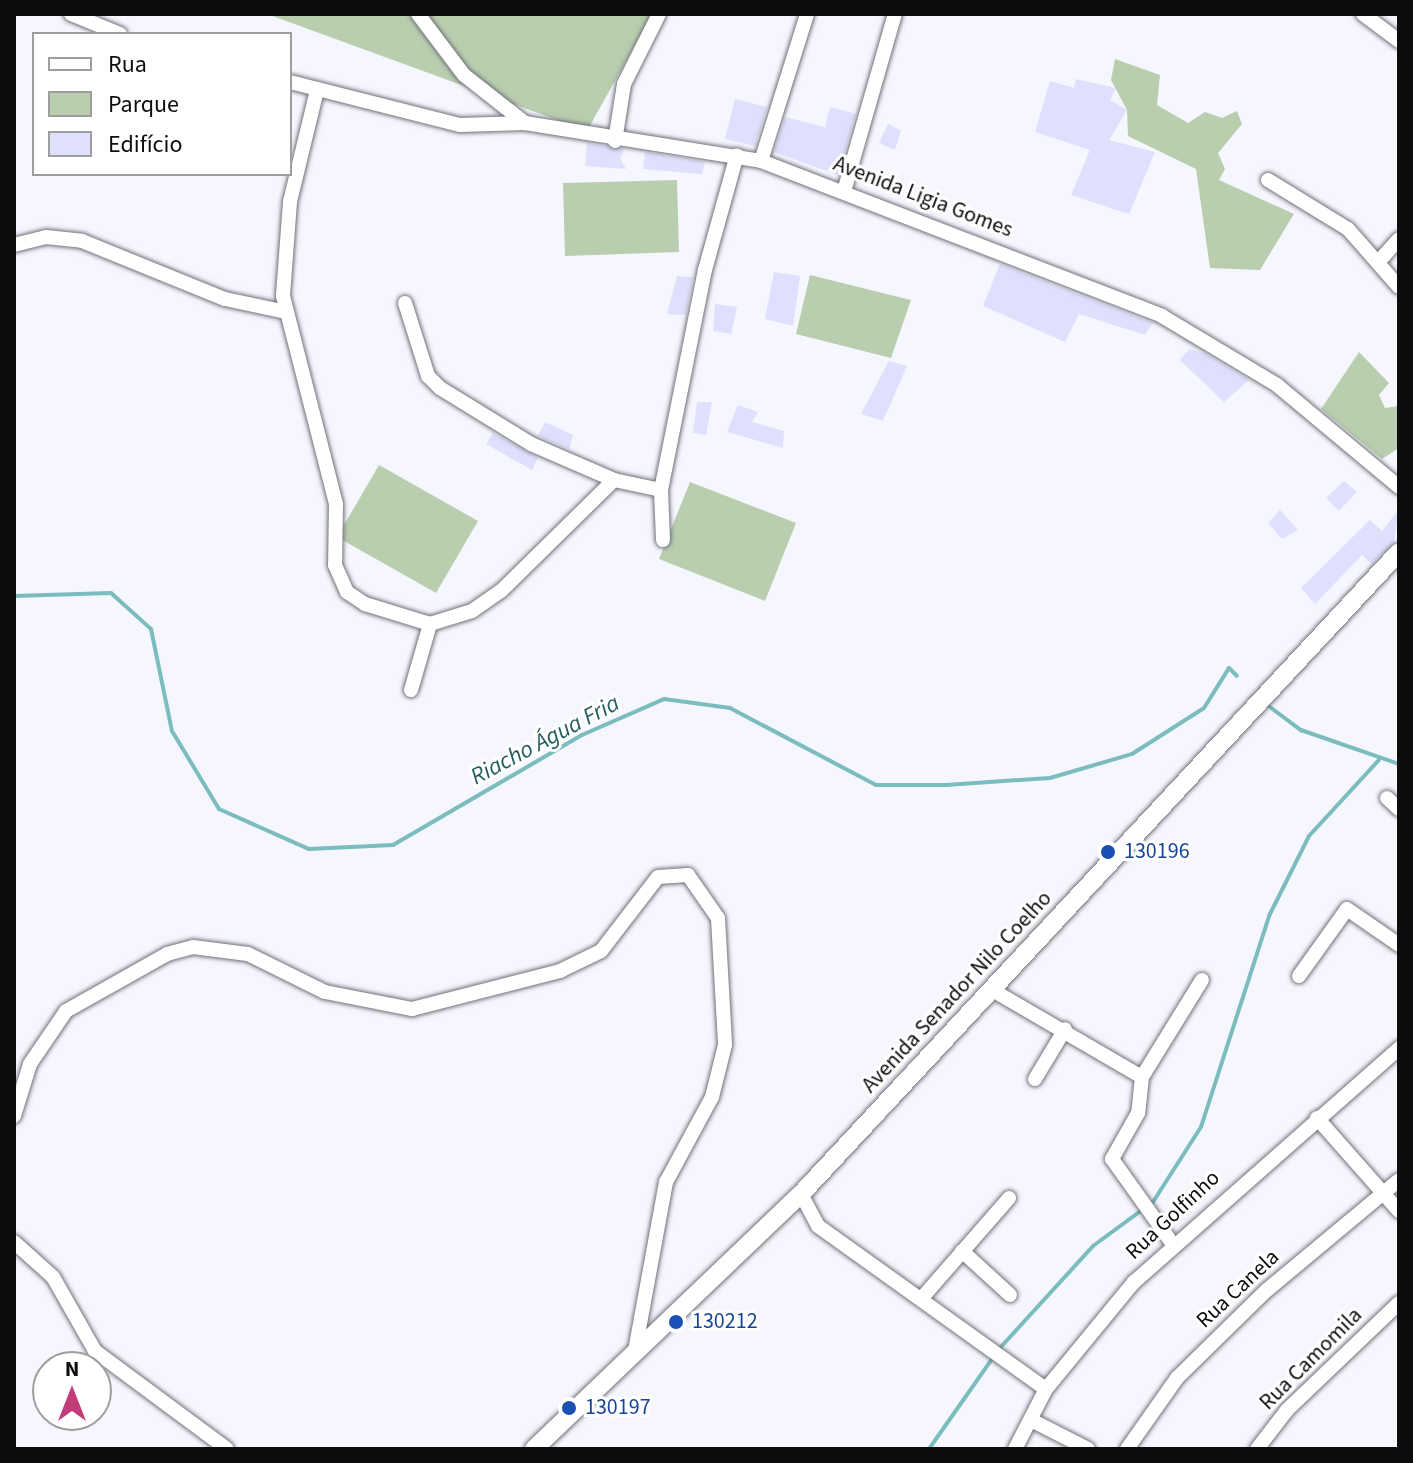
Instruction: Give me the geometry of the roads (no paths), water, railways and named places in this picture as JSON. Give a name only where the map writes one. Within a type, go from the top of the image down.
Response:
[{"type":"main road","name":"Avenida Senador Nilo Coelho","points":[[534,1449],[801,1194],[994,991],[1399,552]]},
{"type":"street","points":[[71,14],[115,32]]},
{"type":"street","name":"Avenida Ligia Gomes","points":[[418,14],[464,75],[525,123],[615,141],[737,155],[761,161],[845,188],[1162,316],[1216,344],[1399,487]]},
{"type":"street","points":[[615,141],[624,84],[659,14]]},
{"type":"street","points":[[761,161],[807,14]]},
{"type":"street","points":[[845,188],[895,14]]},
{"type":"street","points":[[1363,14],[1399,41]]},
{"type":"street","points":[[292,83],[460,125],[525,123]]},
{"type":"street","points":[[317,90],[290,202],[286,312],[336,504],[339,580],[365,604],[430,624],[472,611],[501,591],[614,480]]},
{"type":"street","points":[[663,540],[661,490],[705,270],[737,155]]},
{"type":"street","points":[[1268,180],[1348,229],[1380,260],[1399,287]]},
{"type":"street","points":[[14,245],[46,237],[82,241],[225,299],[286,312]]},
{"type":"street","points":[[1380,260],[1399,239]]},
{"type":"street","points":[[405,303],[428,376],[440,388],[531,444],[614,480],[661,490]]},
{"type":"street","points":[[411,690],[430,624]]},
{"type":"street","points":[[1387,798],[1399,809]]},
{"type":"street","points":[[14,1116],[30,1064],[66,1011],[167,954],[193,947],[248,954],[325,992],[412,1009],[560,971],[601,951],[658,877],[688,875],[718,918],[725,1045],[712,1097],[666,1182],[635,1351]]},
{"type":"street","points":[[1299,976],[1347,909],[1399,945]]},
{"type":"street","points":[[1172,1243],[1142,1209],[1140,1190],[1112,1159],[1138,1113],[1142,1077],[1202,980]]},
{"type":"street","points":[[994,991],[1065,1029],[1142,1077]]},
{"type":"street","points":[[1035,1079],[1065,1029]]},
{"type":"street","name":"Rua Golfinho","points":[[1015,1449],[1046,1389],[1172,1243],[1399,1048]]},
{"type":"street","points":[[1317,1118],[1399,1211]]},
{"type":"street","name":"Rua Canela","points":[[1127,1449],[1177,1378],[1267,1290],[1399,1180]]},
{"type":"street","points":[[801,1194],[818,1226],[1046,1389]]},
{"type":"street","points":[[921,1299],[1009,1198]]},
{"type":"street","points":[[14,1242],[53,1277],[95,1351],[227,1449]]},
{"type":"street","points":[[962,1251],[1010,1295]]},
{"type":"street","name":"Rua Camomila","points":[[1257,1449],[1287,1410],[1399,1303]]},
{"type":"street","points":[[1031,1420],[1088,1449]]},
{"type":"waterway","name":"Riacho Água Fria","points":[[14,596],[111,593],[151,629],[172,731],[219,809],[309,849],[393,845],[582,735],[664,699],[730,708],[876,785],[946,785],[1050,778],[1132,754],[1204,708],[1229,668],[1237,676]]},
{"type":"waterway","name":"Riacho Água Fria","points":[[1270,707],[1301,730],[1399,764]]},
{"type":"waterway","points":[[999,1349],[1093,1246],[1153,1202],[1201,1127],[1270,914],[1309,836],[1379,760]]},
{"type":"waterway","points":[[929,1449],[994,1356]]},
{"type":"place","name":"130196","points":[[1108,852]]},
{"type":"place","name":"130212","points":[[676,1322]]},
{"type":"place","name":"130197","points":[[569,1408]]}]
